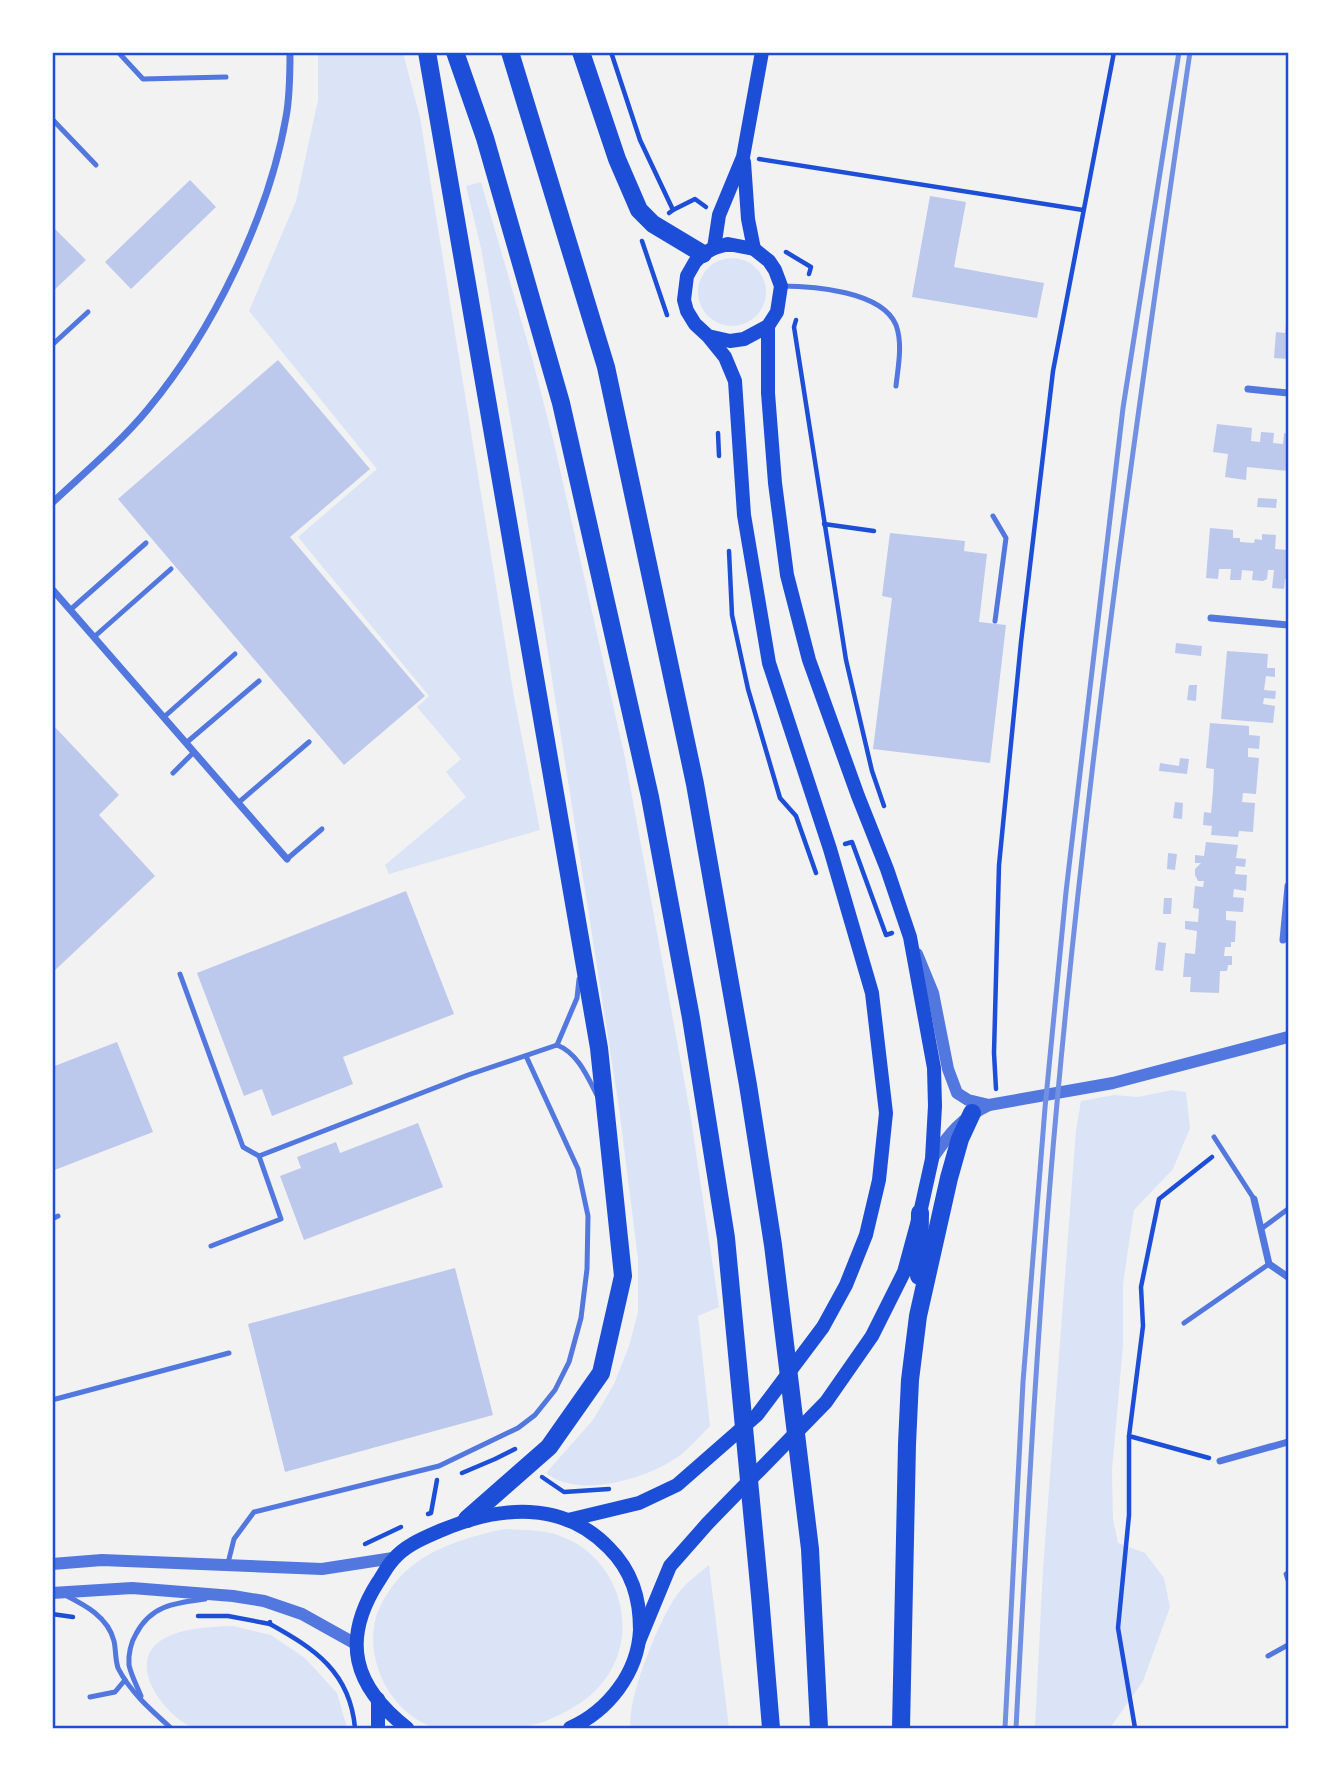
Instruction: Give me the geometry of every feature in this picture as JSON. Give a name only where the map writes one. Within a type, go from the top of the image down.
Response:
[{"type":"main road","points":[[427,52],[598,1048],[623,1276],[601,1373],[549,1447],[467,1519]]},
{"type":"main road","points":[[455,52],[485,138],[561,403],[647,784],[691,1018],[726,1238],[761,1596],[771,1728]]},
{"type":"main road","points":[[510,52],[609,380],[695,784],[748,1084],[773,1245],[810,1549],[819,1728]]},
{"type":"main road","points":[[581,52],[617,159],[639,210],[653,224],[708,251]]},
{"type":"main road","points":[[708,251],[719,215],[743,157],[762,52]]},
{"type":"main road","points":[[743,157],[748,219],[754,249]]},
{"type":"main road","points":[[568,1520],[639,1503],[677,1485],[757,1415],[823,1326],[846,1284],[866,1235],[879,1180],[887,1114],[872,993],[830,849],[769,663],[744,514],[735,381],[725,357],[708,335],[695,324],[684,300],[687,276],[695,262],[708,251],[738,244],[754,249],[769,261],[781,286],[777,312],[768,326],[756,335],[744,339],[730,341],[708,335]]},
{"type":"main road","points":[[570,1728],[582,1723],[612,1699],[630,1669],[670,1566],[707,1524],[826,1402],[872,1336],[904,1272],[932,1159],[934,1068],[908,932],[808,660],[787,575],[768,393],[768,326]]},
{"type":"main road","points":[[901,1728],[906,1444],[910,1380],[918,1316],[949,1178],[960,1139],[972,1112]]},
{"type":"main road","points":[[918,1316],[920,1213]]},
{"type":"main road","points":[[407,1728],[378,1699],[362,1674],[355,1643],[365,1603],[393,1558],[421,1539],[467,1519],[502,1511],[539,1513],[568,1520],[597,1535],[619,1558],[632,1580],[640,1607],[639,1642]]},
{"type":"main road","points":[[378,1699],[378,1728]]},
{"type":"street","points":[[52,503],[148,410],[228,287],[267,187],[286,116],[290,52]]},
{"type":"street","points":[[1248,389],[1289,393]]},
{"type":"street","points":[[52,589],[287,859]]},
{"type":"street","points":[[1211,618],[1289,625]]},
{"type":"street","points":[[1283,940],[1289,886]]},
{"type":"street","points":[[908,932],[933,993],[948,1069],[957,1093],[968,1100],[996,1104]]},
{"type":"street","points":[[932,1159],[952,1130],[972,1112],[996,1104],[1113,1083],[1289,1037]]},
{"type":"street","points":[[1254,1199],[1269,1264],[1289,1277]]},
{"type":"street","points":[[1220,1461],[1289,1443]]},
{"type":"street","points":[[52,1564],[102,1560],[322,1569],[393,1558]]},
{"type":"street","points":[[56,1593],[132,1588],[233,1595],[264,1601],[302,1614],[355,1643]]},
{"type":"lane","points":[[118,52],[143,79],[226,77]]},
{"type":"lane","points":[[52,118],[96,165]]},
{"type":"lane","points":[[781,286],[834,290],[867,300],[885,310],[898,332],[896,386]]},
{"type":"lane","points":[[52,345],[88,312]]},
{"type":"lane","points":[[993,516],[1006,538],[995,621]]},
{"type":"lane","points":[[70,610],[146,543]]},
{"type":"lane","points":[[94,637],[171,569]]},
{"type":"lane","points":[[164,717],[235,654]]},
{"type":"lane","points":[[186,743],[259,681]]},
{"type":"lane","points":[[238,803],[309,742]]},
{"type":"lane","points":[[173,773],[194,752]]},
{"type":"lane","points":[[287,859],[322,829]]},
{"type":"lane","points":[[557,1045],[577,998],[582,951]]},
{"type":"lane","points":[[180,974],[243,1147],[259,1156],[281,1219],[211,1246]]},
{"type":"lane","points":[[259,1156],[468,1075],[557,1045],[577,1060],[605,1113]]},
{"type":"lane","points":[[227,1566],[234,1539],[254,1512],[439,1466],[518,1428],[535,1415],[555,1391],[569,1362],[581,1318],[587,1269],[588,1216],[578,1169],[526,1056]]},
{"type":"lane","points":[[1214,1137],[1254,1199]]},
{"type":"lane","points":[[1261,1229],[1289,1209]]},
{"type":"lane","points":[[1184,1323],[1269,1264]]},
{"type":"lane","points":[[52,1400],[229,1353]]},
{"type":"lane","points":[[1289,1573],[1286,1574],[1289,1580]]},
{"type":"lane","points":[[56,1593],[83,1604],[102,1618],[114,1639],[117,1665],[125,1680],[170,1728]]},
{"type":"lane","points":[[143,1702],[129,1665],[131,1642],[142,1622],[155,1610],[183,1602],[233,1595]]},
{"type":"lane","points":[[1268,1656],[1289,1645]]},
{"type":"lane","points":[[90,1697],[115,1692],[125,1680]]},
{"type":"path","points":[[989,1089],[996,1092],[994,1053],[999,864],[1021,642],[1053,371],[1114,52]]},
{"type":"path","points":[[743,157],[1083,210]]},
{"type":"path","points":[[805,286],[794,327],[824,524],[846,660],[872,771],[885,808]]},
{"type":"path","points":[[824,524],[874,531]]},
{"type":"path","points":[[809,855],[852,842],[886,936],[908,932]]},
{"type":"path","points":[[1135,1728],[1118,1628],[1129,1516],[1129,1436],[1143,1326],[1140,1287],[1159,1199],[1222,1149]]},
{"type":"path","points":[[1129,1436],[1220,1461]]},
{"type":"shaded area","points":[[318,53],[403,53],[420,117],[514,697],[540,830],[389,874],[385,865],[466,797],[446,772],[461,759],[417,707],[429,696],[298,537],[377,469],[249,311],[296,201],[318,100]]},
{"type":"shaded area","points":[[481,182],[554,443],[625,758],[690,1112],[719,1307],[698,1316],[710,1426],[670,1462],[635,1477],[596,1485],[560,1481],[546,1473],[593,1420],[614,1384],[629,1346],[638,1312],[638,1259],[619,1108],[524,499],[481,248],[466,186]]},
{"type":"shaded area","points":[[739,258],[760,273],[766,285],[764,305],[756,316],[739,326],[725,326],[708,316],[700,305],[698,285],[708,268],[719,260]]},
{"type":"shaded area","points":[[1172,1090],[1186,1092],[1190,1128],[1173,1169],[1134,1210],[1123,1284],[1123,1346],[1112,1470],[1113,1519],[1118,1543],[1145,1553],[1164,1578],[1170,1607],[1143,1681],[1110,1728],[1035,1728],[1043,1568],[1076,1130],[1081,1101],[1114,1095],[1138,1097]]},
{"type":"shaded area","points":[[504,1529],[556,1534],[584,1548],[600,1564],[612,1583],[620,1604],[623,1625],[620,1648],[612,1669],[598,1688],[579,1704],[550,1719],[503,1729],[436,1728],[405,1711],[383,1682],[373,1646],[378,1611],[394,1584],[406,1571],[428,1555],[478,1535]]},
{"type":"shaded area","points":[[709,1565],[729,1728],[631,1728],[639,1678],[664,1618],[680,1591]]},
{"type":"shaded area","points":[[233,1626],[271,1635],[305,1658],[337,1693],[347,1728],[204,1730],[191,1727],[167,1709],[150,1683],[147,1669],[148,1656],[155,1645],[169,1636],[185,1631]]},
{"type":"building","points":[[190,180],[216,207],[131,289],[105,262]]},
{"type":"building","points":[[930,196],[966,202],[954,267],[1044,283],[1037,318],[912,297]]},
{"type":"building","points":[[52,226],[86,260],[52,292]]},
{"type":"building","points":[[1287,317],[1288,359],[1274,358],[1276,332],[1285,333]]},
{"type":"building","points":[[278,360],[370,469],[290,537],[425,696],[344,765],[118,499]]},
{"type":"building","points":[[1217,424],[1252,428],[1251,441],[1260,442],[1261,432],[1274,433],[1273,443],[1283,444],[1284,433],[1288,434],[1288,471],[1247,467],[1246,480],[1225,477],[1228,454],[1213,452]]},
{"type":"building","points":[[1258,498],[1277,499],[1276,508],[1257,507]]},
{"type":"building","points":[[1210,528],[1233,530],[1233,538],[1240,538],[1240,542],[1254,543],[1255,539],[1262,540],[1262,534],[1276,535],[1275,549],[1288,550],[1288,579],[1285,579],[1284,589],[1272,588],[1274,570],[1268,570],[1267,579],[1263,581],[1252,580],[1253,571],[1242,570],[1241,580],[1230,580],[1231,569],[1219,569],[1218,579],[1206,578]]},
{"type":"building","points":[[890,533],[965,541],[964,551],[987,554],[979,622],[1006,625],[990,763],[873,749],[892,598],[882,596]]},
{"type":"building","points":[[1176,643],[1202,646],[1201,656],[1175,653]]},
{"type":"building","points":[[1227,651],[1268,654],[1267,668],[1275,668],[1275,677],[1266,676],[1264,690],[1276,691],[1275,699],[1264,698],[1263,704],[1275,706],[1273,723],[1221,719]]},
{"type":"building","points":[[1189,685],[1197,685],[1196,701],[1187,700]]},
{"type":"building","points":[[1210,723],[1249,726],[1249,735],[1260,736],[1259,749],[1248,748],[1248,757],[1259,758],[1256,794],[1243,793],[1242,802],[1255,803],[1253,832],[1239,831],[1238,837],[1211,835],[1212,826],[1203,825],[1204,812],[1211,813],[1213,791],[1214,769],[1206,768]]},
{"type":"building","points":[[52,724],[119,795],[99,815],[155,876],[52,973]]},
{"type":"building","points":[[1180,758],[1189,759],[1187,774],[1159,771],[1160,763],[1179,766]]},
{"type":"building","points":[[1175,802],[1183,803],[1182,819],[1173,818]]},
{"type":"building","points":[[1206,842],[1238,845],[1236,858],[1246,859],[1245,867],[1236,866],[1235,874],[1247,875],[1246,891],[1234,889],[1233,897],[1244,898],[1243,912],[1226,911],[1226,920],[1236,921],[1235,942],[1231,942],[1231,947],[1225,947],[1224,956],[1232,956],[1232,965],[1228,965],[1227,971],[1220,971],[1219,993],[1190,992],[1191,977],[1183,977],[1185,953],[1195,954],[1197,931],[1185,929],[1185,921],[1198,922],[1199,909],[1193,908],[1195,886],[1203,887],[1204,881],[1198,881],[1195,875],[1195,869],[1201,863],[1195,863],[1195,855],[1204,856]]},
{"type":"building","points":[[1168,853],[1177,854],[1175,870],[1167,869]]},
{"type":"building","points":[[406,891],[454,1014],[343,1057],[353,1084],[272,1116],[262,1089],[244,1096],[197,973]]},
{"type":"building","points":[[1164,898],[1172,898],[1171,914],[1163,914]]},
{"type":"building","points":[[1158,942],[1166,943],[1163,971],[1155,970]]},
{"type":"building","points":[[117,1042],[153,1132],[52,1171],[52,1067]]},
{"type":"building","points":[[418,1123],[443,1187],[304,1240],[280,1176],[301,1168],[297,1157],[336,1142],[340,1153]]},
{"type":"building","points":[[455,1268],[493,1415],[285,1472],[248,1324]]},
{"type":"railway","points":[[1005,1728],[1023,1382],[1066,892],[1123,408],[1179,52]]},
{"type":"railway","points":[[1016,1728],[1044,1259],[1070,971],[1116,576],[1190,52]]}]
